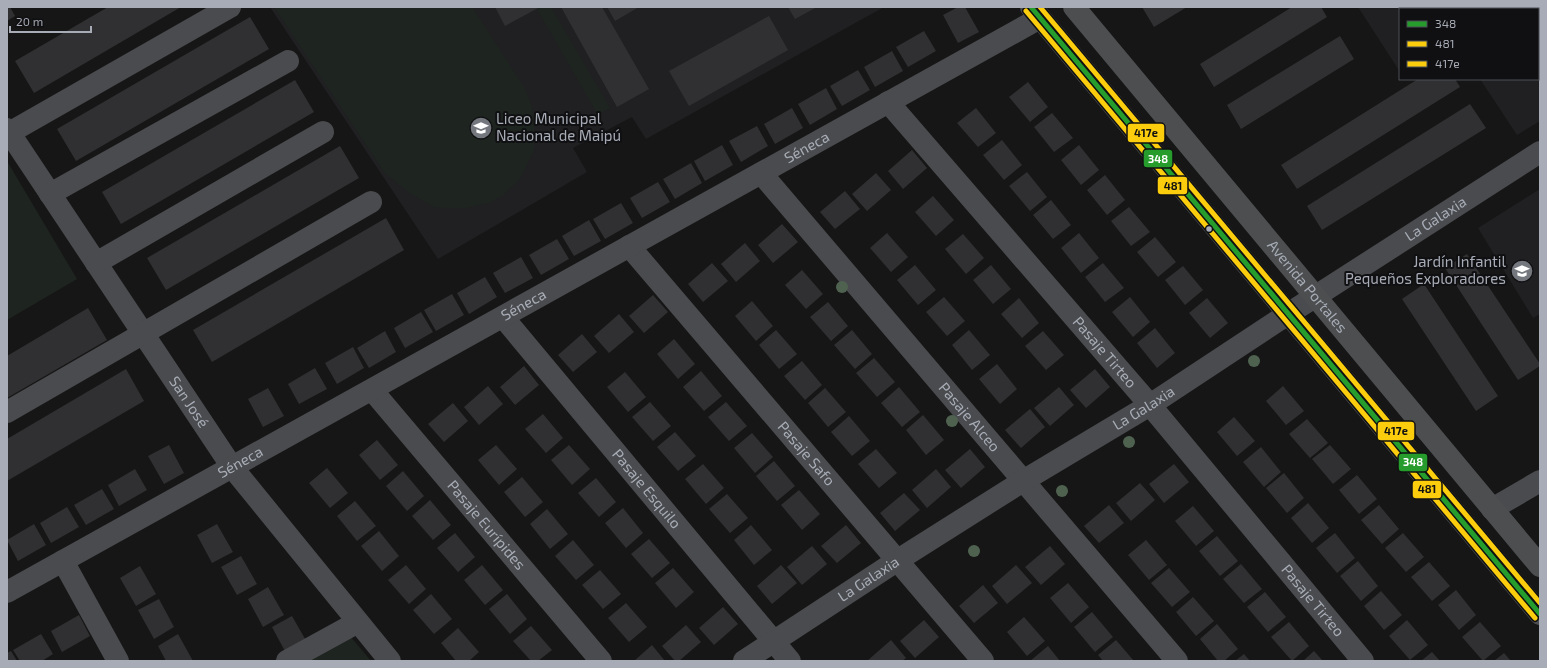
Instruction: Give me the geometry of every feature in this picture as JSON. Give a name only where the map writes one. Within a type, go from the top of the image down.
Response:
[{"type":"main road","name":"Avenida Portales","points":[[1074,7],[1540,566]]},
{"type":"main road","points":[[1036,12],[1540,614]]},
{"type":"street","points":[[8,131],[230,7]]},
{"type":"street","name":"Séneca","points":[[7,592],[888,102],[1036,12]]},
{"type":"street","points":[[50,194],[288,61]]},
{"type":"street","name":"Pasaje Tirteo","points":[[888,102],[1150,405],[1364,661]]},
{"type":"street","name":"San José","points":[[8,131],[232,467],[390,661]]},
{"type":"street","points":[[96,263],[322,132]]},
{"type":"street","name":"La Galaxia","points":[[744,661],[1022,481],[1150,405],[1315,296],[1540,152]]},
{"type":"street","name":"Pasaje Alceo","points":[[761,173],[1177,661]]},
{"type":"street","points":[[7,412],[371,202]]},
{"type":"street","name":"Pasaje Safo","points":[[629,246],[983,661]]},
{"type":"street","name":"Pasaje Esquilo","points":[[503,317],[790,661]]},
{"type":"street","name":"Pasaje Eurípides","points":[[372,390],[601,661]]},
{"type":"street","points":[[1492,509],[1540,481]]},
{"type":"street","points":[[63,561],[118,661]]},
{"type":"street","points":[[288,661],[358,622]]},
{"type":"shaded area","name":"Liceo Municipal Nacional de Maipú","points":[[270,7],[884,7],[646,139],[632,117],[573,148],[587,172],[438,259]]},
{"type":"shaded area","points":[[274,7],[472,7],[524,87],[531,104],[534,120],[534,150],[520,179],[502,196],[489,203],[466,208],[434,207],[411,194],[385,173]]},
{"type":"shaded area","points":[[540,7],[551,7],[610,108],[598,115],[537,9]]},
{"type":"shaded area","points":[[1358,7],[1540,7],[1540,121],[1517,135],[1481,80],[1539,80],[1539,8],[1399,8],[1399,70]]},
{"type":"shaded area","points":[[7,161],[77,279],[7,320]]},
{"type":"shaded area","name":"Jardín Infantil Pequeños Exploradores","points":[[1540,189],[1540,314],[1533,318],[1478,228]]},
{"type":"shaded area","points":[[350,636],[371,661],[306,661]]},
{"type":"building","points":[[7,7],[10,7],[15,16],[7,21]]},
{"type":"building","points":[[108,7],[181,7],[34,93],[15,61]]},
{"type":"building","points":[[495,7],[540,7],[505,26]]},
{"type":"building","points":[[561,7],[602,7],[649,89],[617,107]]},
{"type":"building","points":[[607,7],[639,7],[615,21]]},
{"type":"building","points":[[788,7],[817,7],[795,19]]},
{"type":"building","points":[[958,7],[965,7],[979,32],[958,43],[943,15]]},
{"type":"building","points":[[1142,7],[1187,7],[1154,27]]},
{"type":"building","points":[[1292,7],[1321,7],[1327,17],[1214,87],[1200,64]]},
{"type":"building","points":[[769,16],[788,50],[689,106],[669,71]]},
{"type":"building","points":[[250,17],[269,49],[76,161],[57,129]]},
{"type":"building","points":[[924,31],[936,51],[908,67],[896,47]]},
{"type":"building","points":[[1340,36],[1354,59],[1241,129],[1227,105]]},
{"type":"building","points":[[892,51],[903,71],[875,87],[864,67]]},
{"type":"building","points":[[858,70],[870,90],[842,106],[830,86]]},
{"type":"building","points":[[295,80],[314,112],[121,224],[102,192]]},
{"type":"building","points":[[1416,80],[1456,80],[1460,87],[1297,189],[1281,165]]},
{"type":"building","points":[[1028,82],[1048,107],[1030,122],[1009,97]]},
{"type":"building","points":[[826,88],[837,109],[810,125],[798,104]]},
{"type":"building","points":[[1470,104],[1486,128],[1322,230],[1307,206]]},
{"type":"building","points":[[792,108],[803,128],[775,144],[764,124]]},
{"type":"building","points":[[976,108],[996,133],[978,147],[957,123]]},
{"type":"building","points":[[1052,113],[1073,138],[1054,152],[1034,127]]},
{"type":"building","points":[[757,126],[768,146],[741,162],[729,141]]},
{"type":"building","points":[[1002,140],[1022,165],[1004,180],[983,155]]},
{"type":"building","points":[[722,145],[733,165],[705,181],[694,161]]},
{"type":"building","points":[[1079,145],[1099,170],[1081,185],[1061,160]]},
{"type":"building","points":[[340,146],[359,178],[166,290],[147,258]]},
{"type":"building","points":[[912,150],[927,168],[903,189],[888,171]]},
{"type":"building","points":[[691,163],[702,183],[675,199],[663,179]]},
{"type":"building","points":[[1027,172],[1047,197],[1030,211],[1009,186]]},
{"type":"building","points":[[876,173],[891,190],[867,211],[852,194]]},
{"type":"building","points":[[1105,175],[1125,200],[1107,215],[1087,190]]},
{"type":"building","points":[[658,182],[670,202],[642,218],[630,198]]},
{"type":"building","points":[[845,191],[860,209],[835,229],[820,212]]},
{"type":"building","points":[[933,196],[954,220],[936,236],[915,212]]},
{"type":"building","points":[[1051,200],[1071,225],[1053,239],[1033,215]]},
{"type":"building","points":[[621,203],[633,223],[605,239],[593,219]]},
{"type":"building","points":[[1129,207],[1150,232],[1131,246],[1111,221]]},
{"type":"building","points":[[386,218],[404,250],[212,362],[193,330]]},
{"type":"building","points":[[589,220],[601,241],[574,256],[562,236]]},
{"type":"building","points":[[782,224],[798,242],[773,263],[758,245]]},
{"type":"building","points":[[887,233],[908,257],[891,272],[870,248]]},
{"type":"building","points":[[1079,233],[1099,258],[1081,273],[1061,248]]},
{"type":"building","points":[[963,234],[984,258],[966,274],[945,249]]},
{"type":"building","points":[[1155,237],[1176,262],[1158,277],[1137,252]]},
{"type":"building","points":[[557,239],[569,259],[541,275],[529,255]]},
{"type":"building","points":[[745,243],[760,261],[736,282],[721,264]]},
{"type":"building","points":[[1467,254],[1540,364],[1540,366],[1518,380],[1445,268]]},
{"type":"building","points":[[521,257],[533,278],[505,293],[493,273]]},
{"type":"building","points":[[712,263],[728,281],[703,302],[688,284]]},
{"type":"building","points":[[1103,263],[1124,288],[1105,302],[1085,277]]},
{"type":"building","points":[[915,265],[936,290],[918,305],[897,280]]},
{"type":"building","points":[[991,265],[1011,289],[993,304],[973,280]]},
{"type":"building","points":[[1183,266],[1203,290],[1185,305],[1165,280]]},
{"type":"building","points":[[802,270],[823,294],[806,309],[785,285]]},
{"type":"building","points":[[485,277],[497,297],[469,314],[457,293]]},
{"type":"building","points":[[1424,284],[1498,396],[1476,411],[1402,299]]},
{"type":"building","points":[[452,294],[464,315],[436,331],[424,310]]},
{"type":"building","points":[[653,295],[668,312],[644,333],[629,316]]},
{"type":"building","points":[[944,297],[965,321],[947,336],[926,312]]},
{"type":"building","points":[[1130,297],[1150,322],[1133,337],[1112,312]]},
{"type":"building","points":[[1019,298],[1039,323],[1022,338],[1001,314]]},
{"type":"building","points":[[1207,298],[1228,323],[1210,338],[1189,313]]},
{"type":"building","points":[[752,301],[773,326],[756,341],[735,316]]},
{"type":"building","points":[[828,302],[848,326],[831,341],[810,317]]},
{"type":"building","points":[[88,308],[107,340],[7,398],[7,356]]},
{"type":"building","points":[[421,312],[433,332],[405,348],[394,328]]},
{"type":"building","points":[[619,314],[634,332],[609,353],[594,336]]},
{"type":"building","points":[[1155,328],[1175,353],[1157,368],[1137,343]]},
{"type":"building","points":[[776,330],[797,354],[779,369],[759,345]]},
{"type":"building","points":[[852,330],[872,354],[855,369],[834,345]]},
{"type":"building","points":[[969,330],[990,355],[972,370],[952,345]]},
{"type":"building","points":[[385,331],[396,352],[369,368],[357,348]]},
{"type":"building","points":[[1043,331],[1064,355],[1046,370],[1025,346]]},
{"type":"building","points":[[582,334],[597,352],[573,372],[558,355]]},
{"type":"building","points":[[674,339],[695,364],[678,379],[657,354]]},
{"type":"building","points":[[353,347],[364,368],[337,384],[325,363]]},
{"type":"building","points":[[874,358],[895,382],[877,397],[856,373]]},
{"type":"building","points":[[802,361],[822,385],[805,400],[784,376]]},
{"type":"building","points":[[997,364],[1017,389],[1000,404],[979,379]]},
{"type":"building","points":[[524,366],[539,385],[515,405],[500,387]]},
{"type":"building","points":[[315,368],[327,389],[299,404],[288,384]]},
{"type":"building","points":[[126,369],[144,401],[7,481],[7,439]]},
{"type":"building","points":[[1095,369],[1110,387],[1086,408],[1070,390]]},
{"type":"building","points":[[701,371],[722,396],[704,411],[683,387]]},
{"type":"building","points":[[625,372],[646,397],[628,412],[607,387]]},
{"type":"building","points":[[488,386],[503,404],[479,425],[464,407]]},
{"type":"building","points":[[1283,386],[1304,411],[1286,425],[1266,401]]},
{"type":"building","points":[[899,387],[920,412],[902,427],[881,403]]},
{"type":"building","points":[[1059,387],[1074,405],[1050,426],[1034,408]]},
{"type":"building","points":[[268,388],[284,416],[263,427],[248,399]]},
{"type":"building","points":[[825,388],[846,412],[828,427],[808,403]]},
{"type":"building","points":[[650,402],[671,426],[653,441],[632,417]]},
{"type":"building","points":[[726,402],[747,426],[729,441],[708,417]]},
{"type":"building","points":[[453,403],[468,421],[444,442],[428,424]]},
{"type":"building","points":[[1030,409],[1045,427],[1021,448],[1005,430]]},
{"type":"building","points":[[543,414],[563,438],[546,453],[525,429]]},
{"type":"building","points":[[923,415],[944,440],[926,455],[906,430]]},
{"type":"building","points":[[849,416],[870,441],[852,456],[831,432]]},
{"type":"building","points":[[1234,417],[1255,441],[1237,456],[1217,432]]},
{"type":"building","points":[[1307,419],[1328,443],[1310,458],[1289,434]]},
{"type":"building","points":[[675,432],[696,456],[678,471],[657,447]]},
{"type":"building","points":[[752,433],[773,457],[755,473],[734,448]]},
{"type":"building","points":[[377,440],[398,465],[380,480],[359,455]]},
{"type":"building","points":[[169,445],[184,473],[164,484],[148,456]]},
{"type":"building","points":[[496,445],[517,469],[499,485],[478,460]]},
{"type":"building","points":[[569,445],[590,469],[572,485],[551,460]]},
{"type":"building","points":[[1330,445],[1351,469],[1333,484],[1312,459]]},
{"type":"building","points":[[1261,447],[1281,472],[1264,487],[1243,462]]},
{"type":"building","points":[[876,449],[897,473],[879,488],[858,464]]},
{"type":"building","points":[[970,449],[985,467],[961,488],[945,470]]},
{"type":"building","points":[[774,461],[795,486],[777,501],[756,476]]},
{"type":"building","points":[[703,464],[724,488],[706,504],[685,479]]},
{"type":"building","points":[[1174,464],[1189,482],[1164,503],[1149,484]]},
{"type":"building","points":[[327,468],[348,493],[330,508],[309,483]]},
{"type":"building","points":[[135,469],[147,490],[119,506],[108,485]]},
{"type":"building","points":[[936,469],[951,487],[927,508],[912,490]]},
{"type":"building","points":[[403,471],[424,496],[407,511],[386,486]]},
{"type":"building","points":[[1284,473],[1304,498],[1287,513],[1266,488]]},
{"type":"building","points":[[1357,475],[1377,499],[1359,514],[1339,490]]},
{"type":"building","points":[[522,477],[543,502],[525,517],[504,492]]},
{"type":"building","points":[[596,478],[616,502],[599,517],[578,493]]},
{"type":"building","points":[[1140,483],[1155,500],[1131,521],[1116,503]]},
{"type":"building","points":[[102,489],[114,509],[86,525],[74,505]]},
{"type":"building","points":[[799,490],[820,514],[802,530],[781,505]]},
{"type":"building","points":[[904,493],[920,510],[895,531],[880,513]]},
{"type":"building","points":[[727,494],[748,518],[730,533],[709,509]]},
{"type":"building","points":[[430,500],[451,525],[433,540],[412,516]]},
{"type":"building","points":[[355,501],[376,526],[357,541],[337,516]]},
{"type":"building","points":[[1308,503],[1329,528],[1312,543],[1291,518]]},
{"type":"building","points":[[1109,505],[1124,523],[1099,543],[1084,526]]},
{"type":"building","points":[[1379,505],[1399,529],[1382,544],[1361,520]]},
{"type":"building","points":[[1193,506],[1214,531],[1196,546],[1175,521]]},
{"type":"building","points":[[67,507],[79,527],[51,543],[40,523]]},
{"type":"building","points":[[623,508],[643,533],[626,548],[605,523]]},
{"type":"building","points":[[547,509],[568,534],[550,549],[530,524]]},
{"type":"building","points":[[34,524],[46,545],[18,561],[7,540]]},
{"type":"building","points":[[217,524],[233,552],[212,563],[197,535]]},
{"type":"building","points":[[751,525],[772,550],[754,565],[734,540]]},
{"type":"building","points":[[846,525],[861,543],[837,563],[821,546]]},
{"type":"building","points":[[379,531],[399,556],[382,571],[361,546]]},
{"type":"building","points":[[455,533],[475,557],[458,572],[437,548]]},
{"type":"building","points":[[1335,533],[1355,558],[1337,573],[1316,548]]},
{"type":"building","points":[[1403,533],[1424,557],[1406,572],[1385,548]]},
{"type":"building","points":[[1217,536],[1238,561],[1220,576],[1199,551]]},
{"type":"building","points":[[649,539],[670,563],[652,578],[631,554]]},
{"type":"building","points":[[573,540],[594,565],[576,580],[555,556]]},
{"type":"building","points":[[1146,540],[1167,565],[1149,580],[1128,555]]},
{"type":"building","points":[[812,546],[827,564],[802,585],[787,567]]},
{"type":"building","points":[[1050,546],[1065,564],[1041,585],[1025,567]]},
{"type":"building","points":[[241,556],[257,584],[237,595],[221,567]]},
{"type":"building","points":[[1358,561],[1378,586],[1361,601],[1340,576]]},
{"type":"building","points":[[1429,562],[1450,586],[1432,601],[1411,577]]},
{"type":"building","points":[[1241,564],[1262,589],[1244,603],[1223,579]]},
{"type":"building","points":[[406,565],[426,589],[409,604],[388,580]]},
{"type":"building","points":[[482,565],[503,590],[485,605],[464,580]]},
{"type":"building","points":[[781,565],[797,583],[772,604],[757,586]]},
{"type":"building","points":[[1016,565],[1032,583],[1007,604],[992,586]]},
{"type":"building","points":[[140,566],[156,594],[136,606],[120,578]]},
{"type":"building","points":[[673,568],[694,592],[676,608],[655,583]]},
{"type":"building","points":[[1169,568],[1190,592],[1172,607],[1151,583]]},
{"type":"building","points":[[600,570],[621,594],[603,609],[582,585]]},
{"type":"building","points":[[1068,583],[1089,607],[1071,623],[1050,598]]},
{"type":"building","points":[[983,585],[998,603],[974,623],[959,606]]},
{"type":"building","points":[[268,587],[284,615],[263,627],[248,599]]},
{"type":"building","points":[[1456,590],[1476,615],[1459,630],[1438,605]]},
{"type":"building","points":[[1381,591],[1402,615],[1384,630],[1364,606]]},
{"type":"building","points":[[1265,592],[1286,617],[1268,632],[1247,607]]},
{"type":"building","points":[[431,594],[452,619],[434,634],[413,610]]},
{"type":"building","points":[[507,594],[527,619],[510,634],[489,609]]},
{"type":"building","points":[[1193,597],[1214,621],[1196,636],[1176,612]]},
{"type":"building","points":[[159,599],[174,627],[154,639],[138,610]]},
{"type":"building","points":[[626,603],[647,627],[629,642],[608,618]]},
{"type":"building","points":[[723,607],[738,624],[714,645],[699,628]]},
{"type":"building","points":[[1092,612],[1113,637],[1095,652],[1074,627]]},
{"type":"building","points":[[79,615],[90,636],[62,652],[51,631]]},
{"type":"building","points":[[292,616],[308,644],[287,655],[272,627]]},
{"type":"building","points":[[1024,617],[1045,641],[1027,656],[1007,632]]},
{"type":"building","points":[[924,620],[939,637],[915,658],[900,641]]},
{"type":"building","points":[[1407,620],[1428,645],[1410,660],[1389,636]]},
{"type":"building","points":[[1289,622],[1309,646],[1292,661],[1271,637]]},
{"type":"building","points":[[1480,622],[1501,646],[1483,661],[1462,637]]},
{"type":"building","points":[[1217,624],[1238,649],[1224,661],[1218,661],[1200,639]]},
{"type":"building","points":[[686,625],[701,642],[679,661],[675,661],[662,646]]},
{"type":"building","points":[[531,626],[552,650],[538,661],[531,661],[513,641]]},
{"type":"building","points":[[458,628],[479,652],[469,661],[456,661],[441,643]]},
{"type":"building","points":[[41,634],[53,654],[42,661],[20,661],[13,650]]},
{"type":"building","points":[[178,634],[193,661],[166,661],[158,646]]},
{"type":"building","points":[[891,640],[906,658],[902,661],[867,661]]},
{"type":"building","points":[[1116,640],[1134,661],[1103,661],[1098,655]]},
{"type":"building","points":[[652,645],[665,661],[634,661]]},
{"type":"building","points":[[1048,646],[1060,661],[1030,661]]},
{"type":"building","points":[[11,651],[17,661],[7,661],[7,653]]},
{"type":"building","points":[[1314,651],[1323,661],[1303,661]]},
{"type":"building","points":[[1432,652],[1440,661],[1421,661]]},
{"type":"building","points":[[1504,653],[1511,661],[1494,661]]},
{"type":"building","points":[[1244,654],[1250,661],[1235,661]]},
{"type":"transit line","name":"348","points":[[1031,7],[1540,614]]},
{"type":"transit line","name":"417e","points":[[1040,7],[1540,603]]},
{"type":"transit line","name":"481","points":[[1026,11],[1535,618]]},
{"type":"place","name":"Liceo Municipal Nacional de Maipú","points":[[481,128]]},
{"type":"place","name":"Jardín Infantil Pequeños Exploradores","points":[[1522,271]]}]
